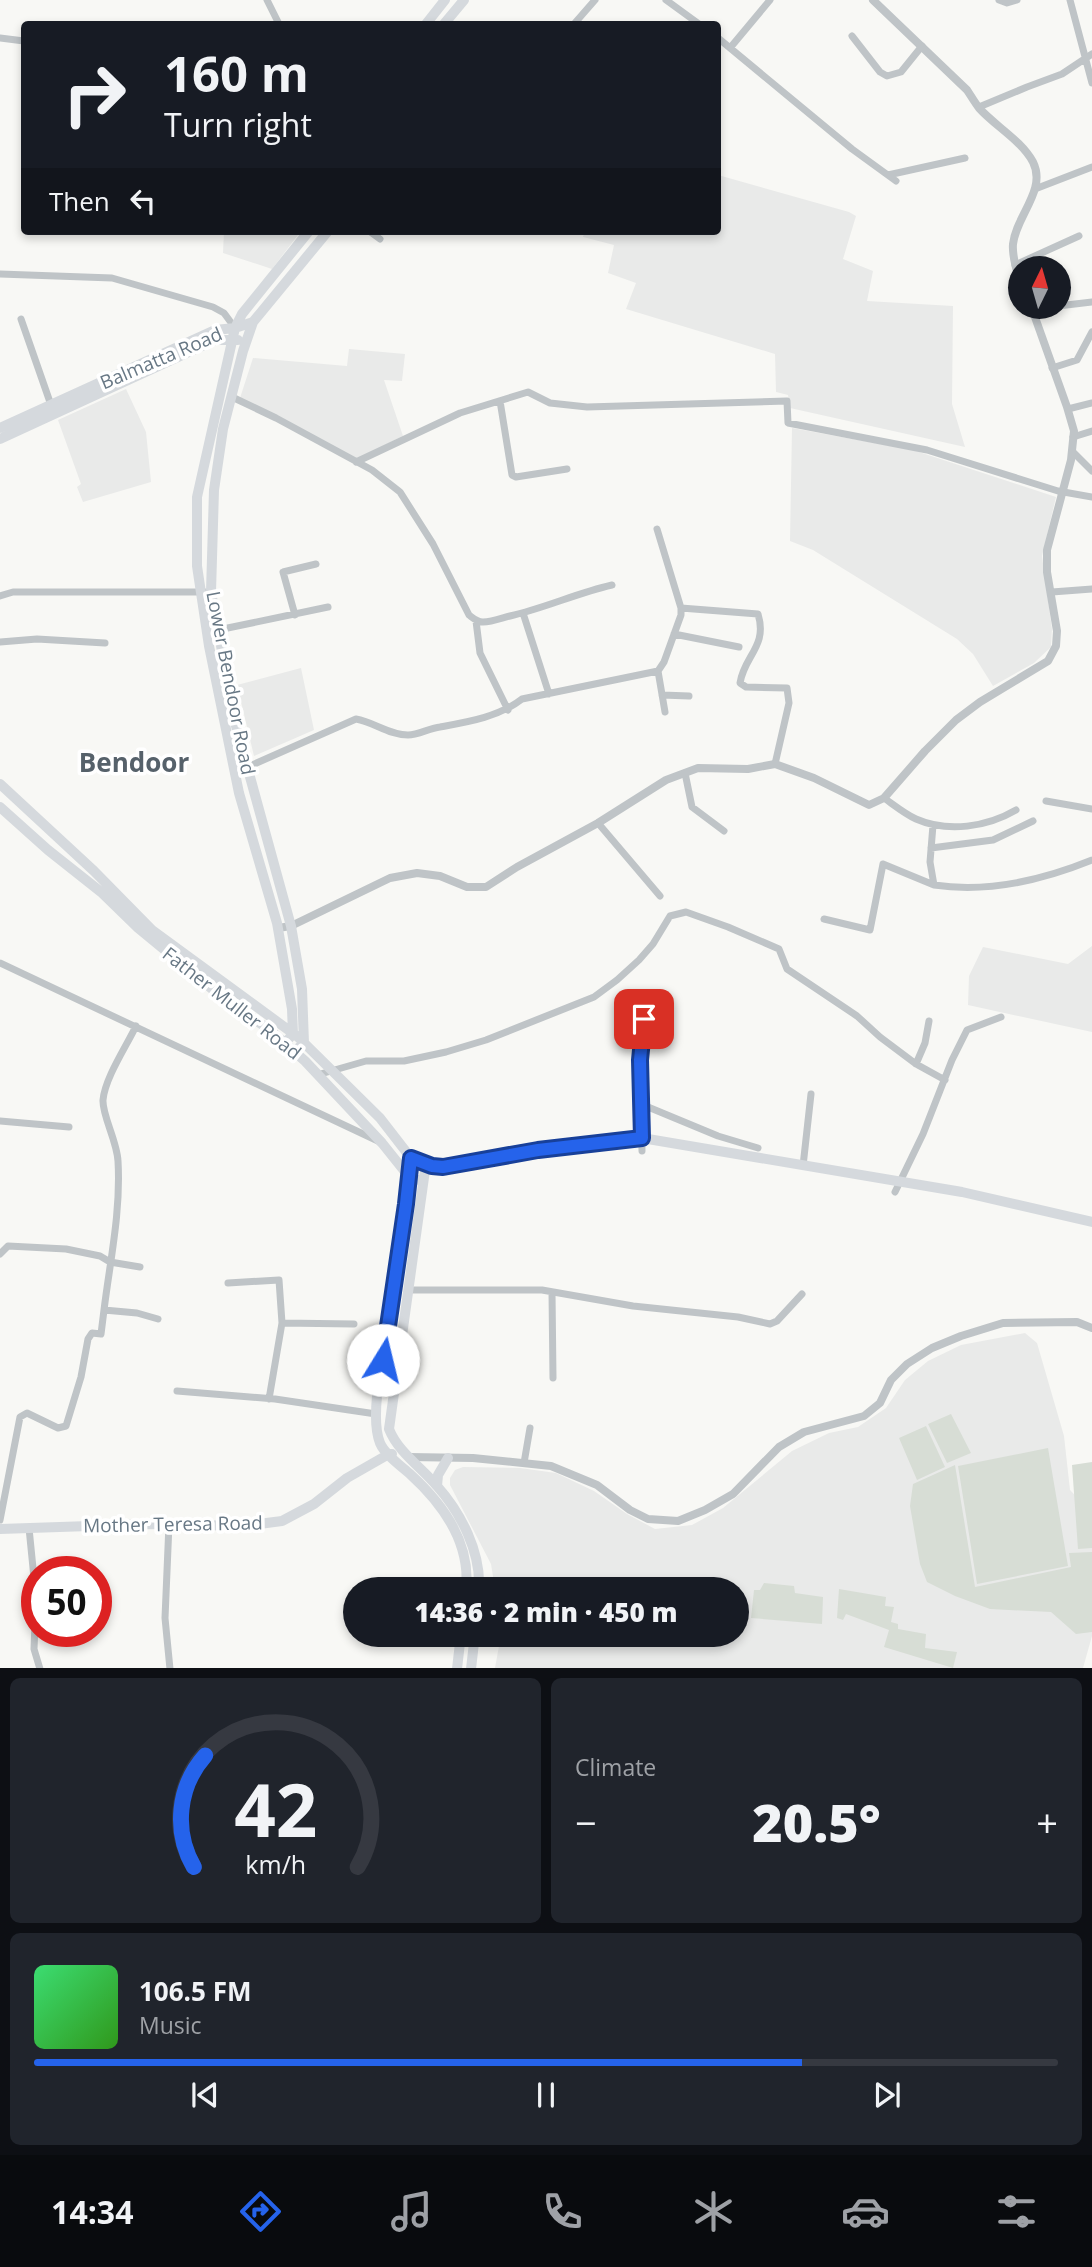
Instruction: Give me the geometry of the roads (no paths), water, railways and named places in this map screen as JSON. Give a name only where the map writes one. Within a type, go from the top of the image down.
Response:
[{"type":"main road","points":[[428,21],[441,2]]},
{"type":"main road","points":[[446,21],[459,2]]},
{"type":"main road","points":[[285,1043],[293,1034],[292,1009],[278,928],[234,773],[206,592],[197,566],[197,497],[235,328],[242,314],[306,235]]},
{"type":"main road","points":[[253,322],[325,235]]},
{"type":"main road","name":"Balmatta Road","points":[[0,428],[215,330],[235,328],[253,322]]},
{"type":"main road","name":"Lower Bendoor Road","points":[[253,322],[223,429],[214,490],[206,592],[218,630],[236,726],[291,926],[302,989],[303,1043]]},
{"type":"main road","name":"Balmatta Road","points":[[0,439],[215,341],[246,341]]},
{"type":"main road","points":[[0,784],[152,930],[303,1043],[380,1118],[411,1158],[443,1167],[538,1150],[642,1138],[727,1151],[897,1186],[962,1192],[1092,1222]]},
{"type":"main road","name":"Father Muller Road","points":[[0,807],[101,892],[138,928],[285,1043],[382,1143],[410,1178]]},
{"type":"main road","points":[[294,1052],[303,1043]]},
{"type":"main road","points":[[411,1158],[376,1414],[381,1444],[430,1492],[452,1520],[465,1558],[466,1577]]},
{"type":"main road","points":[[426,1163],[389,1429],[394,1440],[438,1486],[460,1519],[476,1559],[477,1577]]},
{"type":"main road","points":[[410,1178],[423,1181]]},
{"type":"main road","points":[[389,1454],[409,1457]]},
{"type":"main road","name":"Mother Teresa Road","points":[[0,1529],[169,1524],[243,1526],[282,1521],[314,1504],[347,1478],[389,1454]]},
{"type":"main road","points":[[438,1486],[438,1475],[448,1458]]},
{"type":"main road","points":[[457,1668],[459,1647]]},
{"type":"main road","points":[[471,1668],[473,1647]]},
{"type":"street","points":[[267,0],[278,21]]},
{"type":"street","points":[[576,21],[595,0]]},
{"type":"street","points":[[666,0],[695,21]]},
{"type":"street","points":[[730,48],[770,0]]},
{"type":"street","points":[[873,0],[967,90],[979,107],[1017,143],[1032,162],[1037,179],[1013,244],[1014,256]]},
{"type":"street","points":[[999,0],[1007,3],[1017,0]]},
{"type":"street","points":[[1070,0],[1092,83]]},
{"type":"street","points":[[441,2],[445,21]]},
{"type":"street","points":[[852,36],[880,72],[887,76],[901,72],[922,46]]},
{"type":"street","points":[[0,37],[21,40]]},
{"type":"street","points":[[721,40],[852,149],[896,181]]},
{"type":"street","points":[[979,107],[1062,75],[1092,54]]},
{"type":"street","points":[[888,174],[965,158]]},
{"type":"street","points":[[1035,189],[1092,167]]},
{"type":"street","points":[[374,235],[380,239]]},
{"type":"street","points":[[1035,256],[1079,236]]},
{"type":"street","points":[[0,274],[95,277],[139,284],[214,307],[224,313],[235,328]]},
{"type":"street","points":[[1071,304],[1092,302]]},
{"type":"street","points":[[21,318],[51,405]]},
{"type":"street","points":[[278,928],[291,926],[390,878],[417,873],[440,876],[467,887],[486,887],[598,823],[666,780],[698,768],[748,769],[775,764],[814,778],[869,805],[884,798],[956,720],[980,702],[1048,661],[1056,646],[1057,631],[1047,572],[1047,550],[1072,451],[1073,437],[1068,409],[1036,319]]},
{"type":"street","points":[[1052,368],[1077,360],[1092,332]]},
{"type":"street","points":[[356,462],[460,413],[528,392],[550,404],[587,407],[787,401],[788,423],[927,450],[1062,492],[1092,497]]},
{"type":"street","points":[[232,397],[372,470],[400,492],[433,544],[468,615],[476,621],[484,622],[523,613],[612,585]]},
{"type":"street","points":[[500,401],[512,475],[516,477],[567,469]]},
{"type":"street","points":[[1068,409],[1092,402]]},
{"type":"street","points":[[1073,437],[1092,431]]},
{"type":"street","points":[[1072,451],[1092,471]]},
{"type":"street","points":[[657,529],[681,608],[659,671],[665,712]]},
{"type":"street","points":[[295,615],[283,572],[316,564]]},
{"type":"street","points":[[1052,592],[1092,589]]},
{"type":"street","points":[[0,596],[13,592],[206,592]]},
{"type":"street","points":[[218,630],[328,607]]},
{"type":"street","points":[[681,608],[758,614],[761,634],[758,646],[740,683],[746,687],[787,688],[789,703],[775,764]]},
{"type":"street","points":[[523,613],[549,694]]},
{"type":"street","points":[[476,621],[480,653],[508,709]]},
{"type":"street","points":[[674,634],[739,647]]},
{"type":"street","points":[[0,642],[37,639],[105,643]]},
{"type":"street","points":[[234,773],[356,719],[410,735],[443,726],[454,727],[508,709],[522,699],[659,671]]},
{"type":"street","points":[[662,695],[689,696]]},
{"type":"street","points":[[685,773],[692,807],[724,831]]},
{"type":"street","points":[[884,798],[914,818],[933,825],[960,827],[998,820],[1016,810]]},
{"type":"street","points":[[1046,801],[1092,809]]},
{"type":"street","points":[[931,848],[993,840],[1033,821]]},
{"type":"street","points":[[598,823],[660,896]]},
{"type":"street","points":[[933,825],[930,862],[934,885]]},
{"type":"street","points":[[824,919],[870,930],[883,864],[934,885],[956,889],[995,887],[1092,860]]},
{"type":"street","points":[[317,1075],[366,1061],[404,1061],[446,1052],[486,1040],[594,997],[639,960],[653,944],[670,916],[686,912],[779,949],[787,969],[857,1016],[916,1064],[944,1080]]},
{"type":"street","points":[[0,963],[382,1143]]},
{"type":"street","points":[[642,1151],[640,1060],[646,1005]]},
{"type":"street","points":[[897,1186],[923,1134],[967,1030],[1001,1017]]},
{"type":"street","points":[[916,1064],[925,1043],[929,1021]]},
{"type":"street","points":[[0,1520],[20,1417],[27,1413],[58,1428],[66,1426],[81,1377],[88,1339],[92,1333],[101,1334],[118,1207],[117,1145],[103,1103],[105,1090],[135,1026]]},
{"type":"street","points":[[803,1166],[811,1094]]},
{"type":"street","points":[[641,1106],[718,1136],[758,1148]]},
{"type":"street","points":[[0,1121],[69,1127]]},
{"type":"street","points":[[0,1254],[8,1246],[66,1249],[100,1256],[110,1262],[140,1267]]},
{"type":"street","points":[[228,1283],[279,1280],[282,1322],[269,1399]]},
{"type":"street","points":[[409,1290],[552,1292],[633,1306],[738,1317],[769,1325],[778,1321],[802,1294]]},
{"type":"street","points":[[552,1292],[553,1378]]},
{"type":"street","points":[[104,1310],[137,1313],[158,1319]]},
{"type":"street","points":[[282,1322],[354,1324]]},
{"type":"street","points":[[409,1457],[473,1458],[551,1466],[597,1485],[630,1510],[648,1519],[678,1521],[733,1494],[779,1447],[804,1432],[864,1416],[880,1403],[891,1380],[899,1372],[932,1348],[1003,1323],[1077,1322],[1092,1328]]},
{"type":"street","points":[[177,1391],[269,1399],[376,1414]]},
{"type":"street","points":[[524,1463],[530,1428]]},
{"type":"street","points":[[169,1524],[165,1618],[170,1668]]},
{"type":"street","points":[[29,1528],[36,1598],[34,1649],[40,1668]]},
{"type":"district","name":"Bendoor","points":[[134,763]]}]
